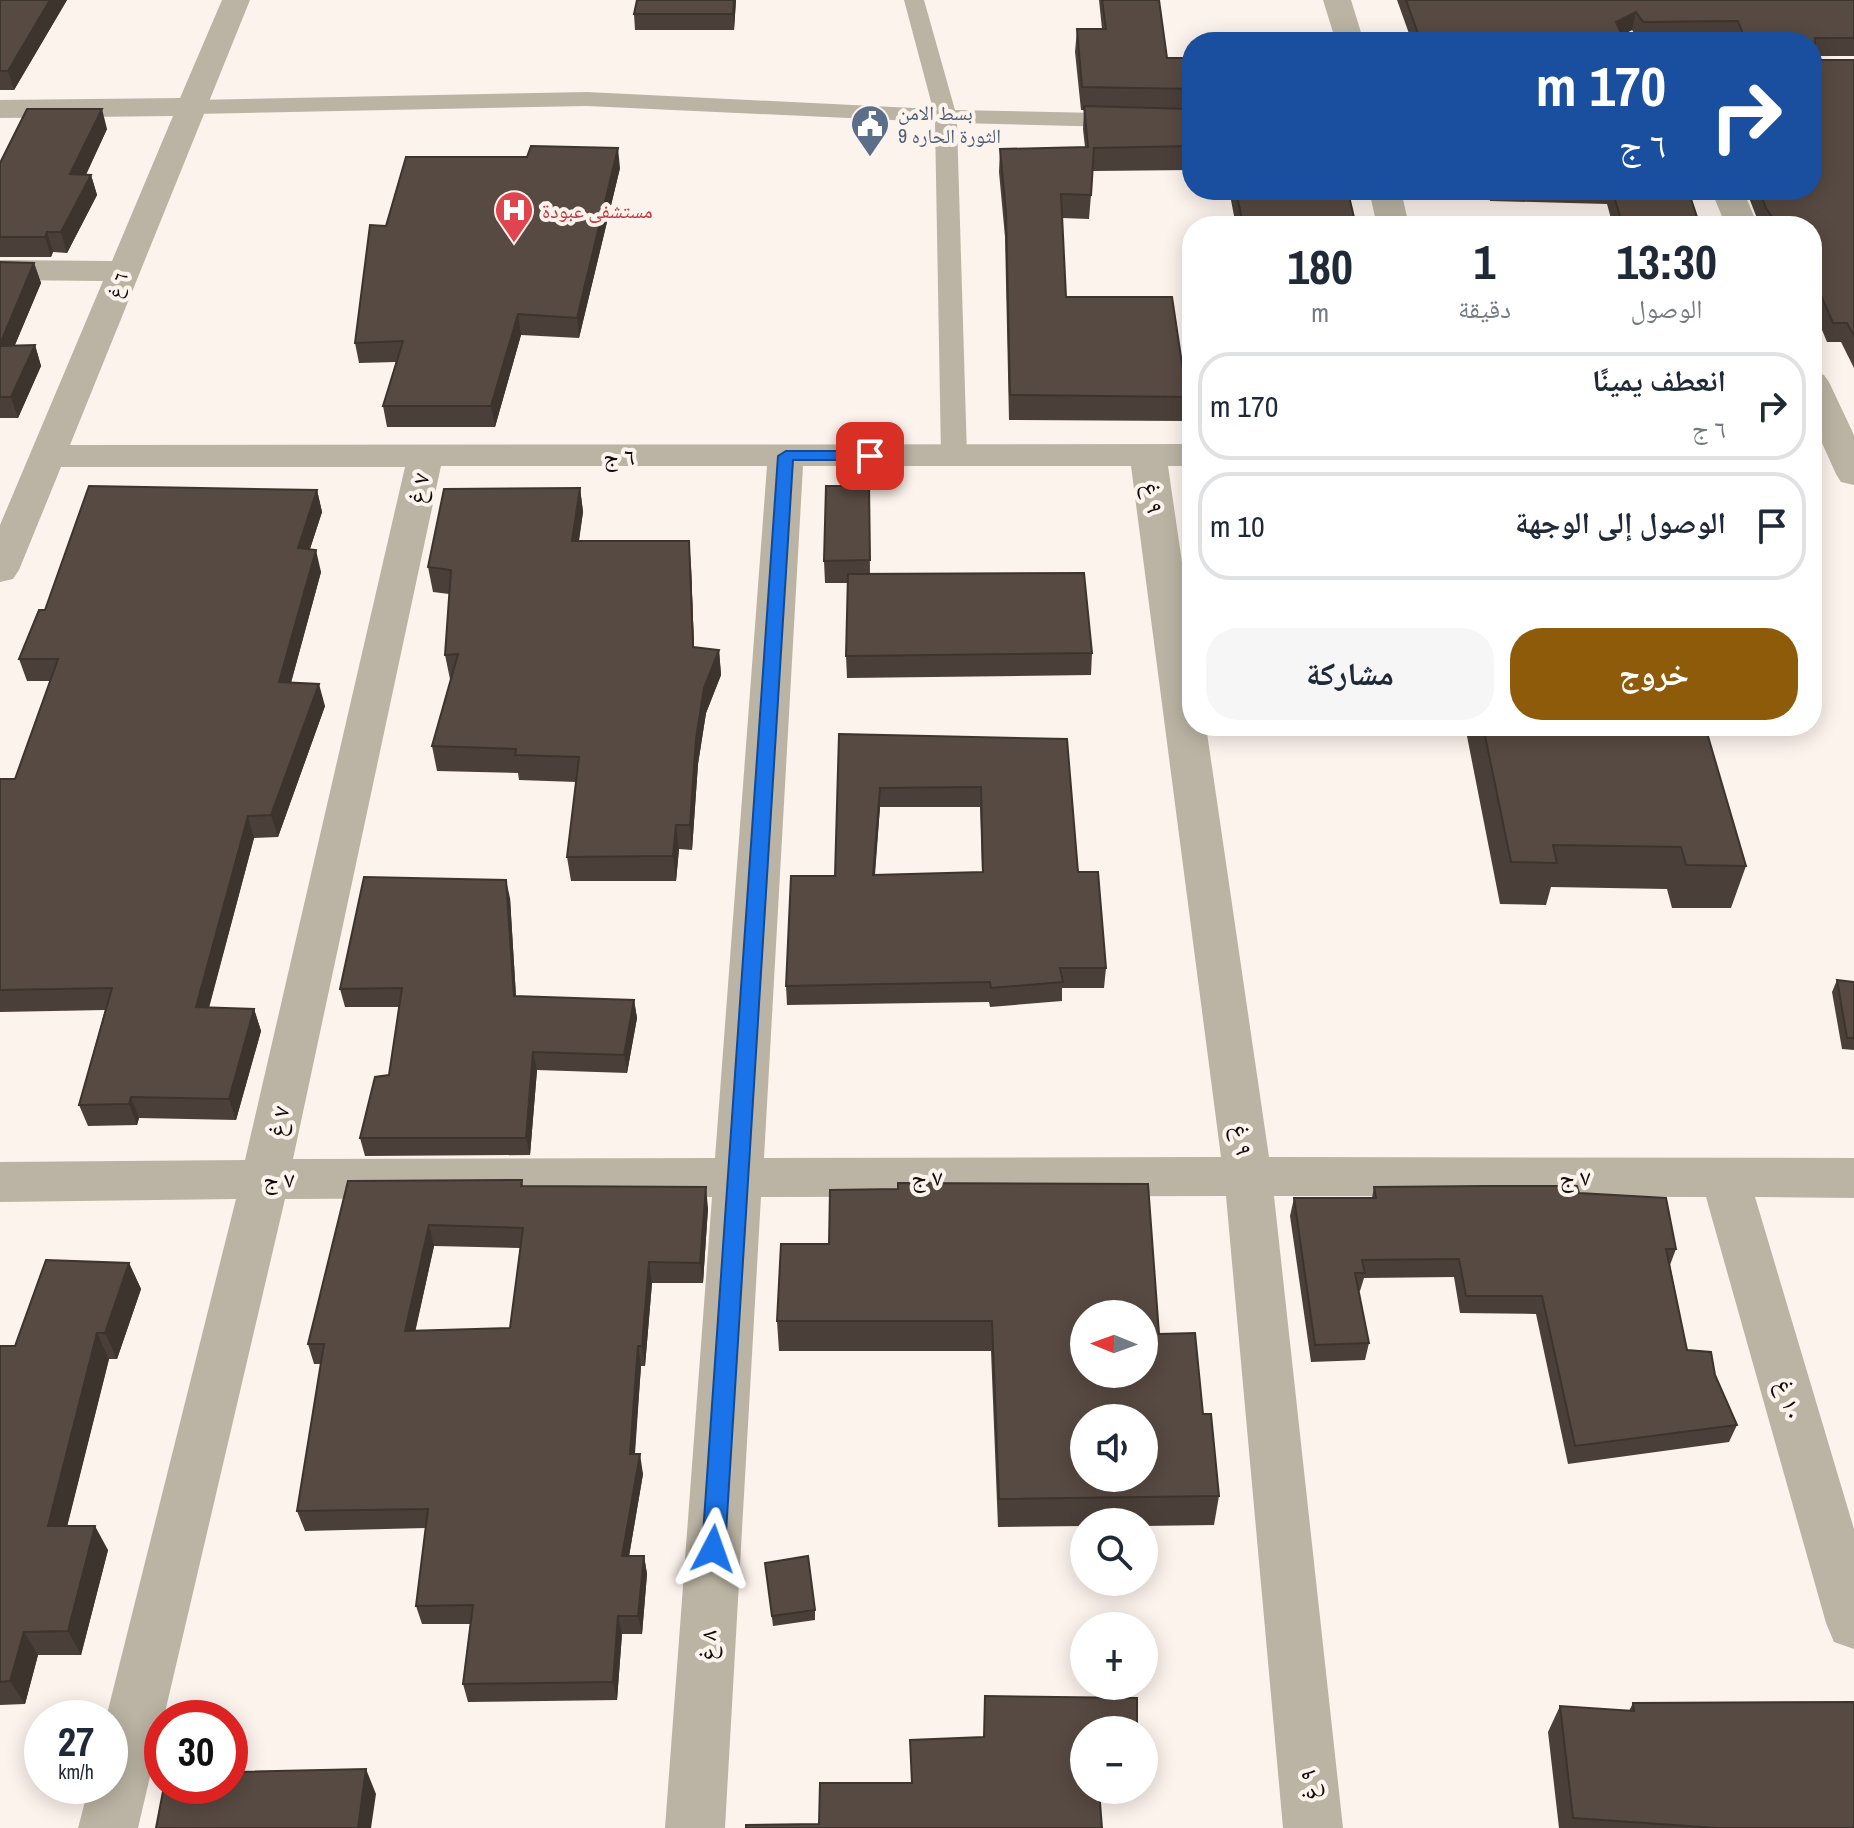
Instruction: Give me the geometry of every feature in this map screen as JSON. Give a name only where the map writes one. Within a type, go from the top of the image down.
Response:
[{"type":"street","name":"٦ غ","points":[[0,570],[81,380],[122,271],[195,107],[236,0]]},
{"type":"street","points":[[1337,0],[1347,32]]},
{"type":"street","points":[[0,109],[195,107]]},
{"type":"street","points":[[0,270],[122,271]]},
{"type":"street","points":[[1822,409],[1841,459]]},
{"type":"street","name":"٦ ج","points":[[47,456],[1170,455]]},
{"type":"street","name":"٩ غ","points":[[1170,455],[1182,566]]},
{"type":"street","name":"٨ غ","points":[[695,1828],[786,456]]},
{"type":"street","name":"٧ غ","points":[[108,1828],[265,1179],[425,457]]},
{"type":"street","name":"٩ غ","points":[[1200,736],[1313,1828]]},
{"type":"street","name":"٧ ج","points":[[0,1182],[1248,1176],[1854,1178]]},
{"type":"street","name":"١٠ غ","points":[[1725,1177],[1854,1623]]},
{"type":"lane","points":[[914,0],[946,116],[954,456]]},
{"type":"lane","points":[[195,107],[587,99],[946,116],[1182,122]]},
{"type":"building","points":[[0,0],[50,0],[8,71],[0,71]]},
{"type":"building","points":[[637,0],[734,0],[733,14],[634,14]]},
{"type":"building","points":[[1102,0],[1159,0],[1167,58],[1182,58],[1182,89],[1082,87],[1077,29],[1106,29]]},
{"type":"building","points":[[1406,0],[1854,0],[1854,38],[1822,38],[1822,32],[1742,32],[1738,21],[1643,22],[1636,12],[1616,22],[1621,32],[1417,32]]},
{"type":"building","points":[[1822,60],[1854,60],[1854,336],[1847,323],[1833,323],[1822,298],[1822,216],[1771,216],[1763,200],[1822,200]]},
{"type":"building","points":[[1084,106],[1182,109],[1182,146],[1094,148],[1091,195],[1061,194],[1066,297],[1172,297],[1182,364],[1182,397],[1010,395],[1006,213],[1000,149],[1088,147]]},
{"type":"building","points":[[27,109],[102,109],[70,174],[91,175],[61,232],[47,232],[45,237],[0,237],[0,163]]},
{"type":"building","points":[[531,146],[618,148],[577,318],[518,314],[491,406],[383,406],[403,341],[355,343],[370,225],[386,226],[406,157],[527,157]]},
{"type":"building","points":[[1238,200],[1350,200],[1354,216],[1241,216]]},
{"type":"building","points":[[1615,200],[1691,200],[1697,216],[1620,216]]},
{"type":"building","points":[[0,262],[34,263],[0,344]]},
{"type":"building","points":[[35,345],[11,397],[0,397],[0,346]]},
{"type":"building","points":[[89,486],[317,490],[298,548],[316,550],[279,682],[319,684],[271,815],[248,816],[196,1007],[254,1009],[229,1099],[131,1097],[129,1104],[79,1105],[112,988],[0,990],[0,779],[15,779],[58,659],[19,659],[39,610],[45,610]]},
{"type":"building","points":[[826,486],[869,486],[870,560],[824,561]]},
{"type":"building","points":[[580,488],[572,541],[689,541],[693,647],[719,650],[704,688],[696,739],[690,825],[676,825],[673,856],[567,857],[579,757],[515,755],[516,749],[432,746],[458,654],[445,655],[451,570],[428,567],[444,489]]},
{"type":"building","points":[[1084,573],[1092,653],[846,656],[848,574]]},
{"type":"building","points":[[839,734],[1067,739],[1078,872],[1098,872],[1106,968],[1060,968],[1063,982],[991,988],[990,982],[786,986],[791,876],[835,876]],"holes":[[[981,787],[983,872],[873,875],[880,788]]]},
{"type":"building","points":[[1485,736],[1708,736],[1746,866],[1686,865],[1681,847],[1553,845],[1557,863],[1511,862]]},
{"type":"building","points":[[364,877],[506,880],[514,996],[634,1000],[624,1055],[533,1052],[526,1138],[360,1138],[375,1077],[389,1075],[402,988],[340,989]]},
{"type":"building","points":[[1837,980],[1854,982],[1854,1038],[1847,1038]]},
{"type":"building","points":[[522,1180],[521,1186],[706,1187],[700,1263],[649,1262],[642,1346],[638,1346],[630,1454],[640,1454],[622,1556],[644,1556],[638,1616],[618,1616],[613,1682],[463,1684],[473,1605],[416,1606],[428,1509],[297,1511],[324,1344],[308,1344],[348,1181]],"holes":[[[429,1225],[523,1228],[510,1328],[405,1331]]]},
{"type":"building","points":[[898,1183],[1148,1184],[1157,1300],[1070,1300],[1070,1388],[1158,1388],[1158,1320],[1159,1334],[1195,1333],[1203,1414],[1211,1414],[1219,1496],[999,1499],[992,1321],[777,1321],[781,1244],[829,1244],[830,1190],[898,1189]]},
{"type":"building","points":[[1577,1186],[1579,1193],[1666,1198],[1676,1249],[1666,1249],[1687,1350],[1711,1352],[1715,1375],[1737,1425],[1575,1446],[1542,1296],[1466,1296],[1459,1259],[1362,1260],[1365,1273],[1355,1273],[1369,1343],[1315,1345],[1294,1198],[1376,1198],[1374,1187]]},
{"type":"building","points":[[46,1260],[129,1263],[105,1333],[97,1333],[48,1526],[95,1526],[68,1631],[24,1632],[10,1681],[0,1682],[0,1346],[15,1346]]},
{"type":"building","points":[[808,1556],[815,1610],[772,1616],[765,1563]]},
{"type":"building","points":[[985,1696],[1137,1700],[1137,1716],[1070,1716],[1070,1804],[1100,1804],[1102,1828],[746,1828],[746,1825],[819,1824],[820,1783],[912,1783],[910,1740],[984,1737]]},
{"type":"building","points":[[1854,1702],[1854,1828],[1717,1828],[1573,1818],[1560,1706],[1634,1711],[1633,1703]]},
{"type":"building","points":[[366,1769],[358,1828],[156,1828],[161,1804],[248,1804],[248,1772]]},
{"type":"place","name":"بسط الامن الثورة الحاره 9","points":[[870,158]]},
{"type":"place","name":"مستشفى عبودة","points":[[514,244]]},
{"type":"route","points":[[713,1549],[786,456],[870,456]]}]
